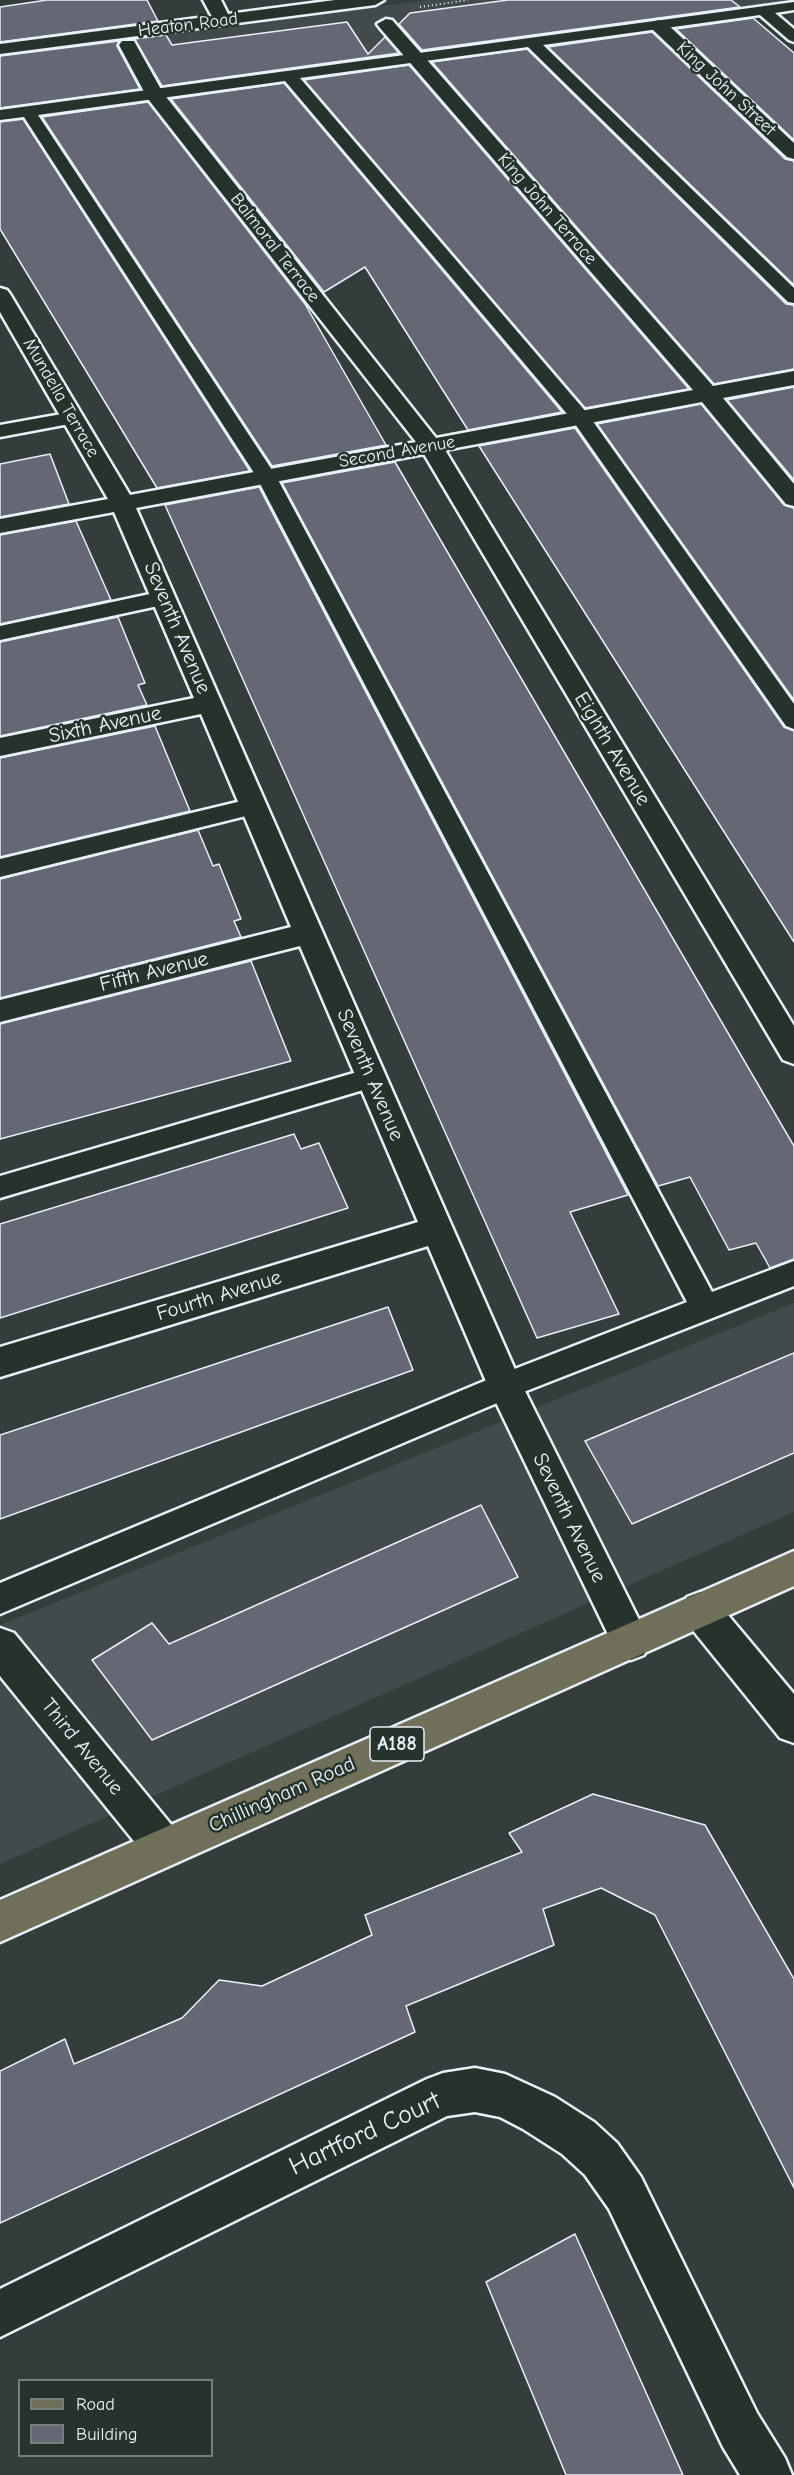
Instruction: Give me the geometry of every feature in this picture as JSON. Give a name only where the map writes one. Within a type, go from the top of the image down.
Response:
[{"type":"main road","name":"Chillingham Road","points":[[0,1921],[794,1568]]},
{"type":"street","points":[[212,0],[222,20]]},
{"type":"street","name":"Heaton Road","points":[[0,49],[375,0]]},
{"type":"street","name":"King John Terrace","points":[[386,24],[707,393],[794,499]]},
{"type":"street","name":"King John Street","points":[[658,25],[794,153]]},
{"type":"street","name":"Balmoral Terrace","points":[[128,45],[155,95],[431,446]]},
{"type":"street","name":"Mundella Terrace","points":[[0,294],[122,501]]},
{"type":"street","points":[[0,343],[27,339]]},
{"type":"street","name":"Second Avenue","points":[[0,526],[122,501],[794,378]]},
{"type":"street","name":"Eighth Avenue","points":[[431,446],[794,1052]]},
{"type":"street","name":"Seventh Avenue","points":[[122,501],[505,1386],[631,1642]]},
{"type":"street","name":"Sixth Avenue","points":[[0,747],[210,703]]},
{"type":"street","name":"Fifth Avenue","points":[[0,1011],[309,933]]},
{"type":"street","name":"Fourth Avenue","points":[[0,1362],[438,1230]]},
{"type":"street","points":[[700,1610],[794,1724]]},
{"type":"street","name":"Third Avenue","points":[[0,1646],[164,1847]]},
{"type":"street","name":"Hartford Court","points":[[0,2314],[443,2095],[475,2090],[505,2096],[539,2113],[578,2138],[601,2159],[625,2193],[740,2430],[768,2475]]},
{"type":"lane","points":[[0,115],[794,6]]},
{"type":"lane","points":[[763,10],[794,37]]},
{"type":"lane","points":[[531,42],[794,298]]},
{"type":"lane","points":[[289,75],[580,417],[794,721]]},
{"type":"lane","points":[[28,111],[266,476],[705,1308]]},
{"type":"lane","points":[[0,431],[73,418]]},
{"type":"lane","points":[[0,633],[164,598]]},
{"type":"lane","points":[[0,868],[254,806]]},
{"type":"lane","points":[[0,1186],[371,1078]]},
{"type":"lane","points":[[0,1599],[505,1386],[794,1273]]},
{"type":"path","points":[[432,5],[468,0]]},
{"type":"shaded area","points":[[428,0],[794,0],[794,9],[172,99],[136,38]]},
{"type":"shaded area","points":[[794,1303],[794,1512],[0,1864],[0,1625]]},
{"type":"building","points":[[47,0],[147,0],[158,21],[0,42],[0,7]]},
{"type":"building","points":[[508,0],[731,0],[740,7],[422,50],[399,24],[410,13]]},
{"type":"building","points":[[753,18],[794,53],[794,140],[676,29]]},
{"type":"building","points":[[347,22],[368,54],[385,37],[399,53],[162,86],[134,39],[166,35],[172,45]]},
{"type":"building","points":[[652,32],[785,159],[794,161],[794,285],[548,47]]},
{"type":"building","points":[[119,41],[117,46],[140,89],[0,108],[0,56]]},
{"type":"building","points":[[527,49],[786,304],[794,305],[794,369],[714,384],[432,62]]},
{"type":"building","points":[[409,65],[689,389],[585,408],[304,80]]},
{"type":"building","points":[[284,83],[562,412],[468,430],[365,267],[324,292],[171,99]]},
{"type":"building","points":[[148,102],[305,304],[386,445],[272,466],[42,117]]},
{"type":"building","points":[[23,119],[250,471],[157,488],[0,229],[0,122]]},
{"type":"building","points":[[794,387],[794,480],[727,400]]},
{"type":"building","points":[[701,404],[784,505],[794,508],[794,700],[597,424]]},
{"type":"building","points":[[575,428],[784,727],[794,731],[794,942],[479,446]]},
{"type":"building","points":[[50,454],[69,504],[0,517],[0,464]]},
{"type":"building","points":[[395,462],[794,1146],[794,1259],[770,1268],[756,1243],[729,1250],[690,1177],[658,1186],[282,483]]},
{"type":"building","points":[[259,487],[628,1195],[570,1212],[619,1314],[537,1338],[165,505]]},
{"type":"building","points":[[76,521],[111,600],[0,624],[0,535]]},
{"type":"building","points":[[118,617],[145,683],[138,685],[147,705],[0,736],[0,642]]},
{"type":"building","points":[[155,726],[190,811],[0,857],[0,758]]},
{"type":"building","points":[[198,830],[213,866],[219,864],[241,919],[234,921],[241,937],[0,998],[0,879]]},
{"type":"building","points":[[251,961],[291,1061],[0,1139],[0,1024]]},
{"type":"building","points":[[294,1134],[301,1149],[319,1143],[348,1208],[0,1318],[0,1224]]},
{"type":"building","points":[[388,1307],[413,1370],[0,1519],[0,1435]]},
{"type":"building","points":[[794,1353],[794,1453],[632,1524],[585,1441]]},
{"type":"building","points":[[481,1505],[518,1577],[152,1740],[92,1660],[152,1623],[169,1644]]},
{"type":"building","points":[[593,1794],[705,1825],[794,1979],[794,2188],[655,1915],[601,1888],[543,1909],[554,1945],[406,2006],[415,2032],[0,2223],[0,2071],[65,2039],[74,2064],[182,2018],[219,1980],[262,1986],[372,1935],[365,1915],[522,1852],[509,1833]]},
{"type":"building","points":[[575,2234],[683,2475],[566,2475],[486,2282]]}]
